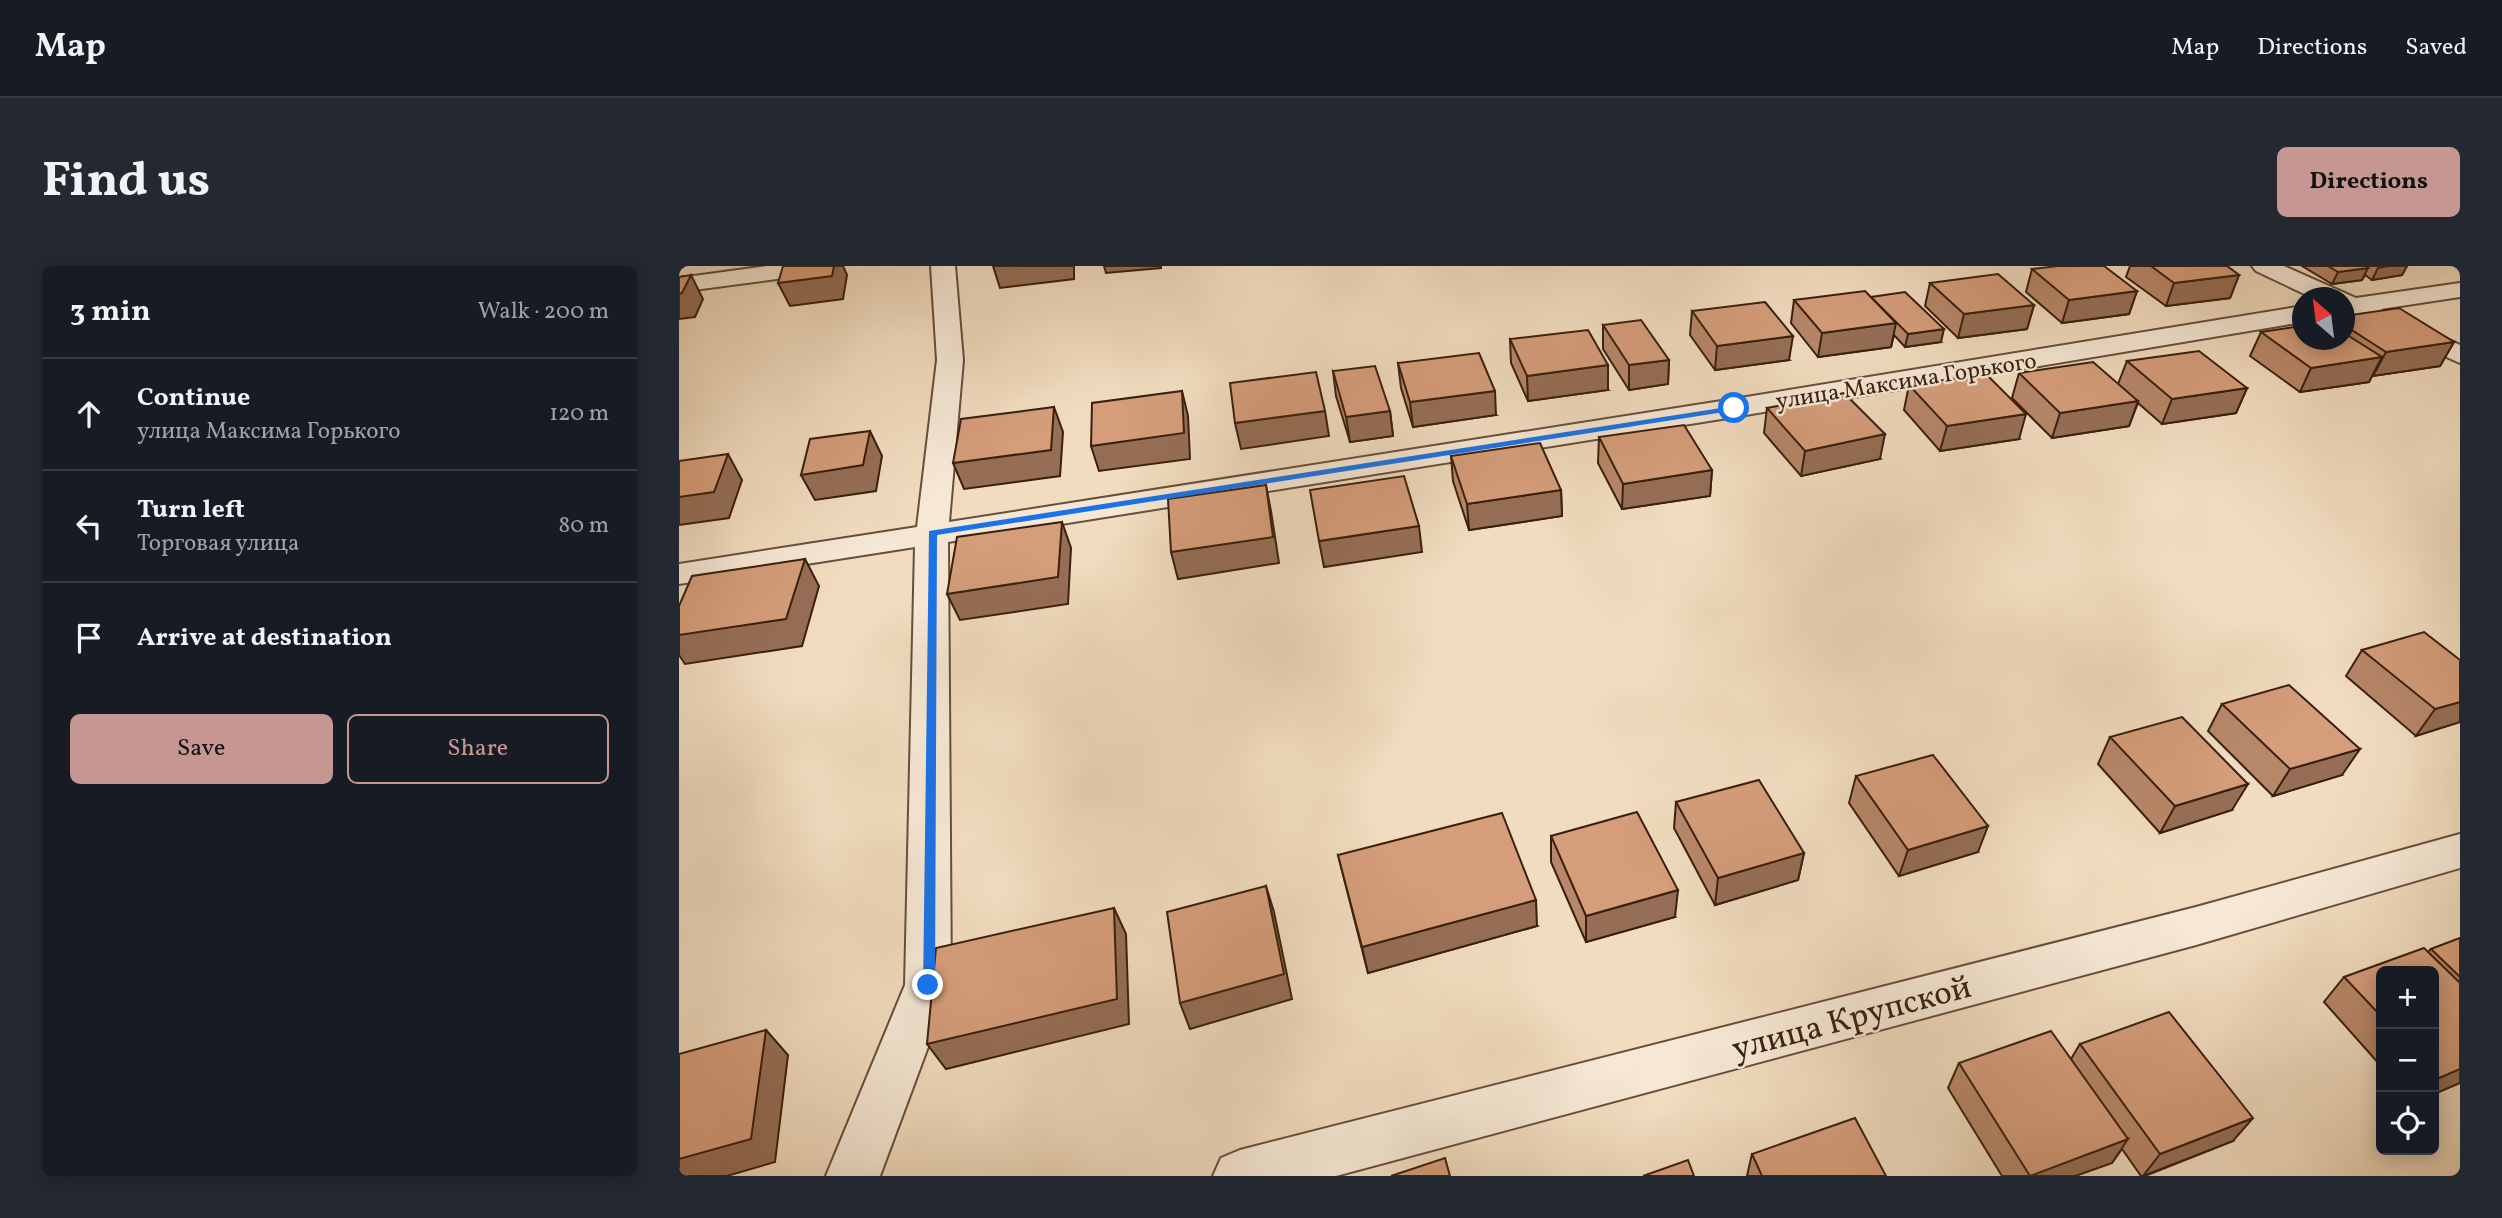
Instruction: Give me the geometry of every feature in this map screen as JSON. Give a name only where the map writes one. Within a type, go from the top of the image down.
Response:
[{"type":"street","points":[[679,285],[754,270],[821,266]]},
{"type":"street","points":[[853,1176],[928,985],[932,533],[950,360],[943,266]]},
{"type":"street","points":[[2264,266],[2309,287]]},
{"type":"street","points":[[2355,302],[2460,290]]},
{"type":"street","points":[[2355,308],[2460,355]]},
{"type":"street","name":"улица Максима Горького","points":[[679,574],[1734,408],[2292,316]]},
{"type":"street","name":"улица Крупской","points":[[1240,1176],[2183,930],[2460,851]]},
{"type":"building","points":[[783,266],[834,266],[832,276],[778,283]]},
{"type":"building","points":[[2104,266],[2137,291],[2069,300],[2032,269]]},
{"type":"building","points":[[2151,266],[2227,266],[2239,275],[2174,283]]},
{"type":"building","points":[[2328,266],[2366,266],[2368,268],[2338,272]]},
{"type":"building","points":[[1998,274],[2034,305],[1964,314],[1930,283]]},
{"type":"building","points":[[691,275],[682,293],[679,294],[679,277]]},
{"type":"building","points":[[1865,291],[1896,323],[1822,333],[1794,300]]},
{"type":"building","points":[[1905,292],[1944,329],[1908,334],[1871,297]]},
{"type":"building","points":[[1765,302],[1793,336],[1717,346],[1692,311]]},
{"type":"building","points":[[2399,308],[2454,342],[2386,352],[2355,332],[2355,314]]},
{"type":"building","points":[[1641,320],[1669,360],[1629,365],[1603,325]]},
{"type":"building","points":[[2292,327],[2292,350],[2355,350],[2355,340],[2382,357],[2311,368],[2261,332]]},
{"type":"building","points":[[1588,330],[1608,365],[1527,376],[1510,339]]},
{"type":"building","points":[[2199,351],[2247,388],[2172,399],[2127,361]]},
{"type":"building","points":[[1479,353],[1495,391],[1410,402],[1398,363]]},
{"type":"building","points":[[2093,362],[2138,401],[2060,413],[2019,373]]},
{"type":"building","points":[[1375,366],[1390,411],[1346,417],[1333,371]]},
{"type":"building","points":[[1316,372],[1325,411],[1235,423],[1230,383]]},
{"type":"building","points":[[1986,374],[2026,414],[1947,426],[1909,385]]},
{"type":"building","points":[[1182,391],[1184,433],[1091,446],[1092,403]]},
{"type":"building","points":[[1844,393],[1885,434],[1805,451],[1767,408]]},
{"type":"building","points":[[1054,407],[1051,450],[953,463],[961,419]]},
{"type":"building","points":[[1684,425],[1712,470],[1623,484],[1599,437]]},
{"type":"building","points":[[870,431],[863,465],[801,475],[810,439]]},
{"type":"building","points":[[1540,443],[1561,490],[1467,504],[1451,456]]},
{"type":"building","points":[[728,454],[714,492],[679,497],[679,461]]},
{"type":"building","points":[[1404,476],[1419,526],[1319,541],[1310,490]]},
{"type":"building","points":[[1266,485],[1273,537],[1171,552],[1168,499]]},
{"type":"building","points":[[1062,522],[1058,577],[947,594],[957,537]]},
{"type":"building","points":[[805,559],[786,619],[679,635],[679,606],[692,576]]},
{"type":"building","points":[[2424,632],[2460,660],[2460,702],[2435,709],[2362,650]]},
{"type":"building","points":[[2289,685],[2360,749],[2290,769],[2222,704]]},
{"type":"building","points":[[2182,717],[2248,784],[2175,806],[2110,737]]},
{"type":"building","points":[[1933,755],[1988,826],[1908,850],[1856,776]]},
{"type":"building","points":[[1759,780],[1804,853],[1718,878],[1676,802]]},
{"type":"building","points":[[1637,812],[1678,890],[1586,916],[1551,836]]},
{"type":"building","points":[[1502,813],[1536,900],[1362,947],[1338,855]]},
{"type":"building","points":[[1266,886],[1284,974],[1180,1003],[1167,912]]},
{"type":"building","points":[[1114,908],[1117,999],[927,1044],[936,948]]},
{"type":"building","points":[[2460,938],[2460,977],[2431,949]]},
{"type":"building","points":[[2424,948],[2460,983],[2460,1069],[2439,1078],[2439,966],[2376,966],[2376,1011],[2344,977]]},
{"type":"building","points":[[2169,1012],[2253,1118],[2160,1154],[2080,1044]]},
{"type":"building","points":[[766,1030],[751,1139],[679,1159],[679,1054]]},
{"type":"building","points":[[2051,1031],[2128,1139],[2030,1176],[1959,1063]]},
{"type":"building","points":[[1855,1118],[1886,1176],[1762,1176],[1752,1154]]},
{"type":"building","points":[[1445,1158],[1450,1176],[1391,1176]]},
{"type":"building","points":[[1688,1160],[1694,1176],[1643,1176]]},
{"type":"route","points":[[928,985],[932,533],[1734,408]]}]
